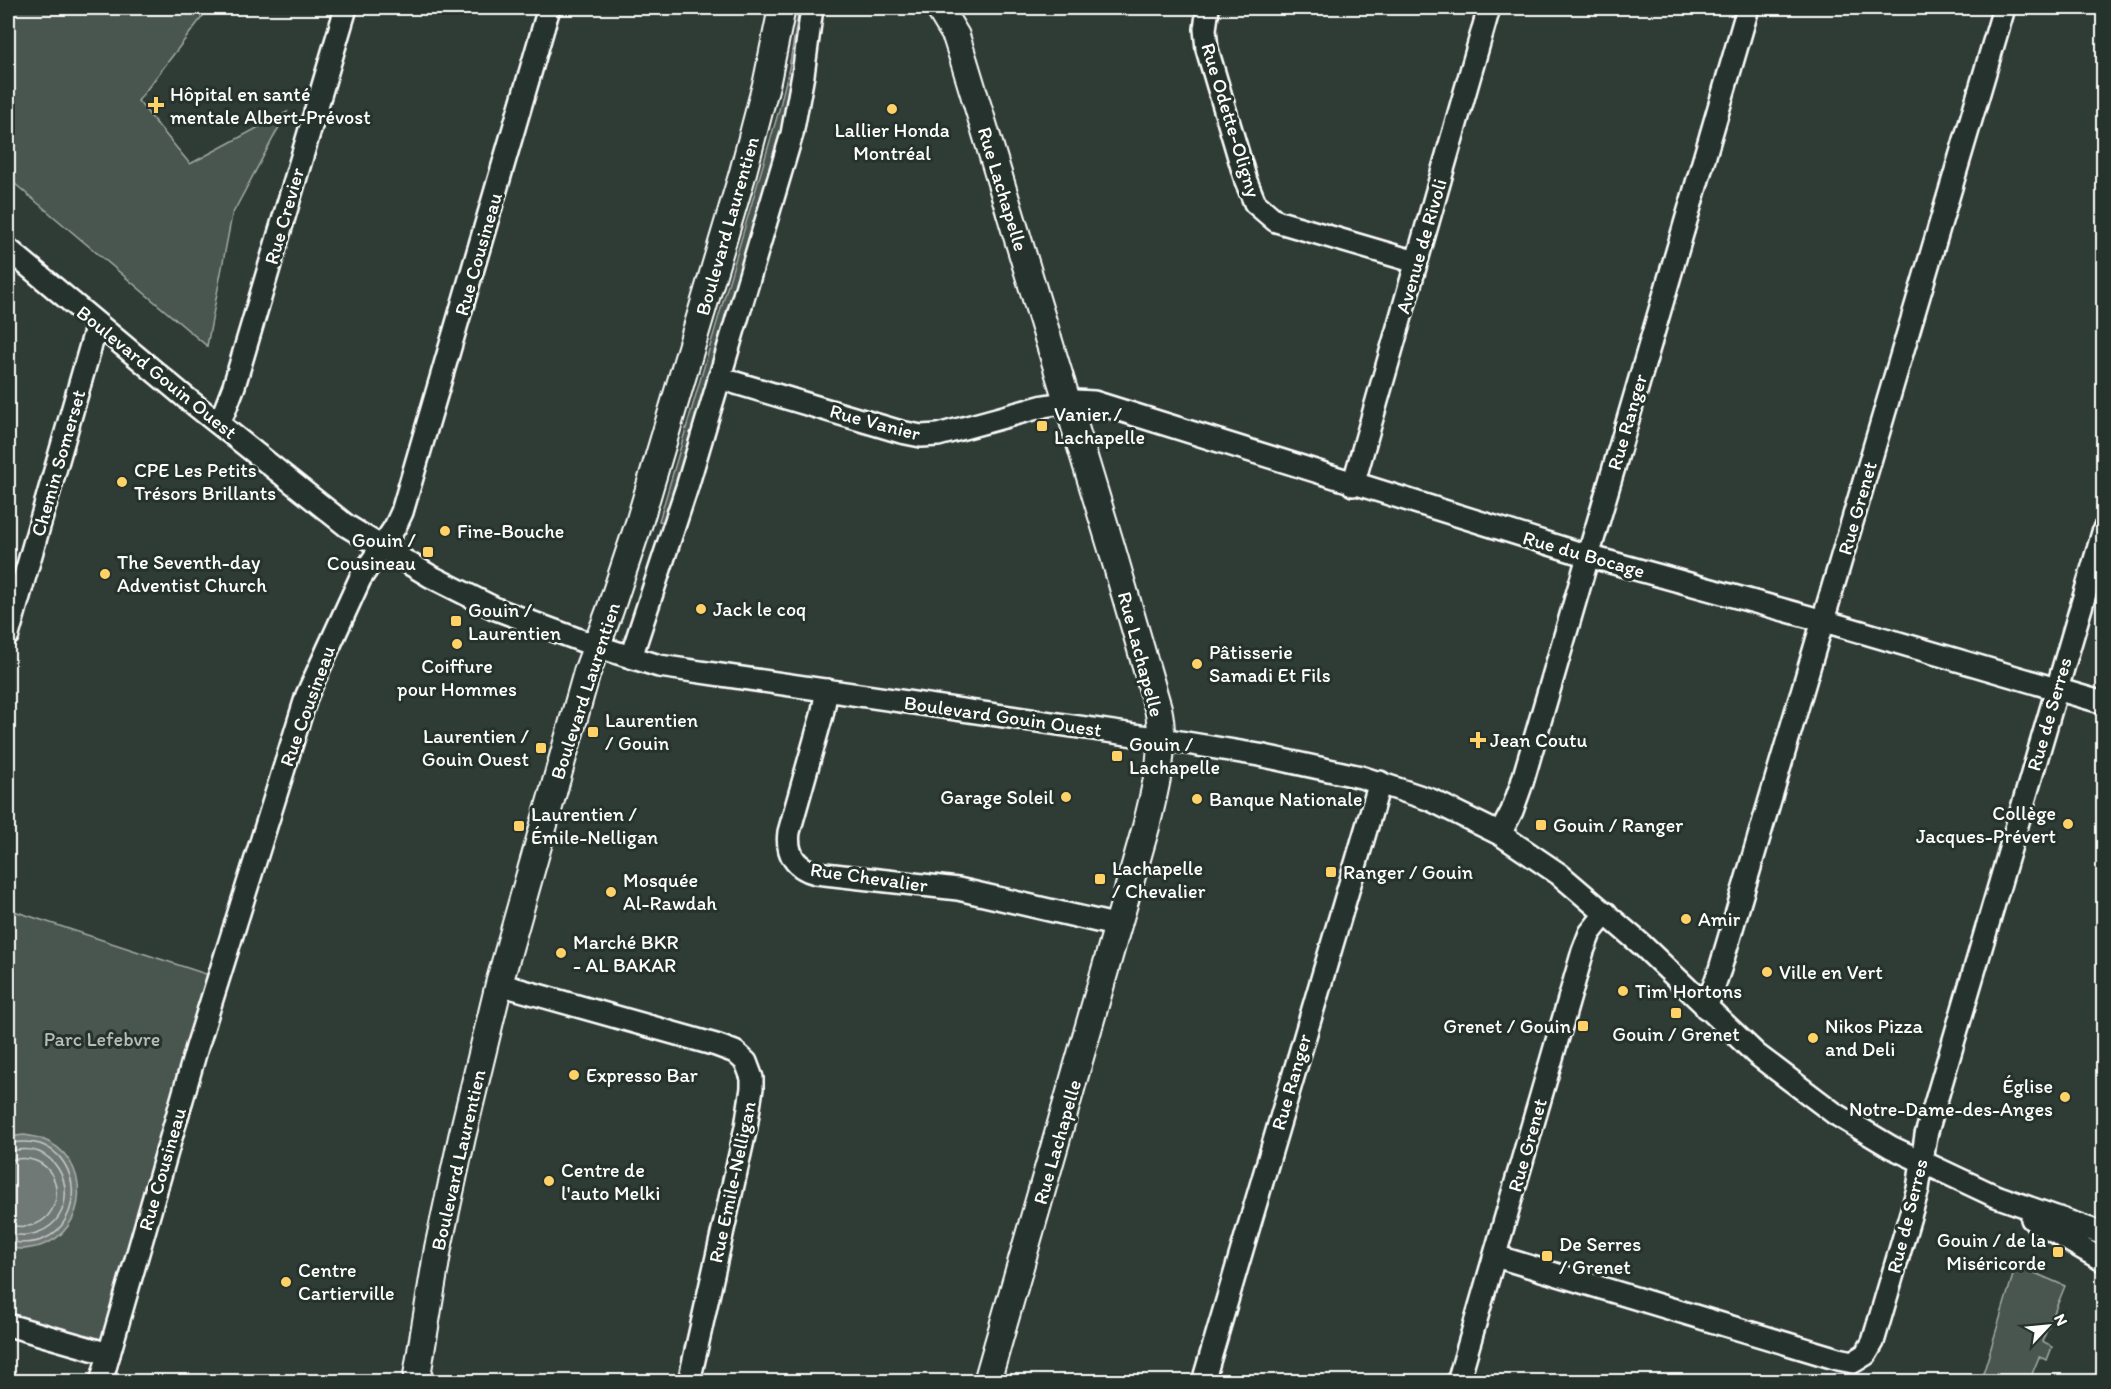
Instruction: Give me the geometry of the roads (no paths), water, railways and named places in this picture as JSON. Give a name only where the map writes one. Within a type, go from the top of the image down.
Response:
[{"type":"main road","name":"Boulevard Laurentien","points":[[416,1382],[438,1248],[499,984],[572,721],[651,485],[742,176],[767,81],[782,8]]},
{"type":"main road","name":"Rue Lachapelle","points":[[939,8],[956,36],[1068,402],[1158,708],[1162,739],[1150,811],[1119,926],[987,1382]]},
{"type":"street","name":"Rue Crevier","points":[[217,422],[224,412],[234,386],[346,8]]},
{"type":"street","name":"Rue Cousineau","points":[[101,1382],[197,1047],[307,695],[360,579],[402,512],[549,8]]},
{"type":"street","name":"Boulevard Laurentien","points":[[631,657],[684,495],[792,134],[804,75],[812,8]]},
{"type":"street","name":"Rue Lachapelle","points":[[951,8],[956,36]]},
{"type":"street","name":"Rue Odette-Oligny","points":[[1208,8],[1205,29],[1207,49],[1246,181],[1260,209],[1284,224],[1416,262]]},
{"type":"street","name":"Avenue de Rivoli","points":[[1353,485],[1489,8]]},
{"type":"street","name":"Rue Ranger","points":[[1500,834],[1522,783],[1748,8]]},
{"type":"street","name":"Rue Grenet","points":[[1706,1008],[1720,969],[1824,621],[2004,8]]},
{"type":"street","name":"Boulevard Gouin Ouest","points":[[8,249],[347,526],[466,596],[507,614],[659,666],[1162,739],[1298,762],[1380,782],[1431,800],[1500,834],[1559,874],[1606,913],[1756,1054],[1817,1101],[1871,1136],[1993,1196],[2103,1261]]},
{"type":"street","name":"Chemin Somerset","points":[[8,635],[97,324]]},
{"type":"street","name":"Rue Vanier","points":[[719,378],[890,429],[921,436],[947,434],[1044,406],[1068,402]]},
{"type":"street","name":"Rue du Bocage","points":[[1068,402],[1094,402],[1353,485],[1588,556],[1824,621],[2103,703]]},
{"type":"street","name":"Rue de Serres","points":[[1495,1256],[1826,1356],[1853,1362],[1866,1354],[1873,1342],[1918,1189],[1929,1123],[2103,529]]},
{"type":"street","name":"Rue Chevalier","points":[[827,690],[789,832],[788,849],[801,868],[816,873],[958,889],[1119,926]]},
{"type":"street","name":"Rue Ranger","points":[[1203,1382],[1380,782]]},
{"type":"street","name":"Rue Grenet","points":[[1458,1382],[1583,951],[1590,933],[1606,913]]},
{"type":"street","name":"Rue Emile-Nelligan","points":[[499,984],[716,1045],[740,1055],[746,1062],[752,1078],[746,1127],[689,1382]]},
{"type":"street","name":"Boulevard Gouin Ouest","points":[[1993,1196],[2103,1234]]},
{"type":"street","points":[[8,1325],[109,1354]]},
{"type":"water","points":[[24,1135],[42,1139],[58,1148],[70,1161],[77,1177],[78,1194],[76,1210],[68,1225],[56,1238],[40,1246],[20,1249],[8,1247],[8,1137]]},
{"type":"place","name":"Hôpital en santé mentale Albert-Prévost","points":[[156,105]]},
{"type":"place","name":"Lallier Honda Montréal","points":[[892,109]]},
{"type":"place","name":"Vanier / Lachapelle","points":[[1042,426]]},
{"type":"place","name":"CPE Les Petits Trésors Brillants","points":[[122,482]]},
{"type":"place","name":"Fine-Bouche","points":[[445,531]]},
{"type":"place","name":"Gouin / Cousineau","points":[[428,552]]},
{"type":"place","name":"The Seventh-day Adventist Church","points":[[105,574]]},
{"type":"place","name":"Jack le coq","points":[[701,609]]},
{"type":"place","name":"Gouin / Laurentien","points":[[456,621]]},
{"type":"place","name":"Coiffure pour Hommes","points":[[457,644]]},
{"type":"place","name":"Pâtisserie Samadi Et Fils","points":[[1197,664]]},
{"type":"place","name":"Laurentien / Gouin","points":[[593,732]]},
{"type":"place","name":"Jean Coutu","points":[[1478,740]]},
{"type":"place","name":"Laurentien / Gouin Ouest","points":[[541,748]]},
{"type":"place","name":"Gouin / Lachapelle","points":[[1117,756]]},
{"type":"place","name":"Garage Soleil","points":[[1066,797]]},
{"type":"place","name":"Banque Nationale","points":[[1197,799]]},
{"type":"place","name":"Collège Jacques-Prévert","points":[[2068,824]]},
{"type":"place","name":"Gouin / Ranger","points":[[1541,825]]},
{"type":"place","name":"Laurentien / Émile-Nelligan","points":[[519,826]]},
{"type":"place","name":"Ranger / Gouin","points":[[1331,872]]},
{"type":"place","name":"Lachapelle / Chevalier","points":[[1100,879]]},
{"type":"place","name":"Mosquée Al-Rawdah","points":[[611,892]]},
{"type":"place","name":"Amir","points":[[1686,919]]},
{"type":"place","name":"Marché BKR - AL BAKAR","points":[[561,953]]},
{"type":"place","name":"Ville en Vert","points":[[1767,972]]},
{"type":"place","name":"Tim Hortons","points":[[1623,991]]},
{"type":"place","name":"Gouin / Grenet","points":[[1676,1013]]},
{"type":"place","name":"Grenet / Gouin","points":[[1583,1026]]},
{"type":"place","name":"Nikos Pizza and Deli","points":[[1813,1038]]},
{"type":"place","name":"Expresso Bar","points":[[574,1075]]},
{"type":"place","name":"Église Notre-Dame-des-Anges","points":[[2065,1097]]},
{"type":"place","name":"Centre de l'auto Melki","points":[[549,1181]]},
{"type":"place","name":"Gouin / de la Miséricorde","points":[[2058,1252]]},
{"type":"place","name":"De Serres / Grenet","points":[[1547,1256]]},
{"type":"place","name":"Centre Cartierville","points":[[286,1282]]},
{"type":"park label","name":"Parc Lefebvre","points":[[102,1039]]}]
